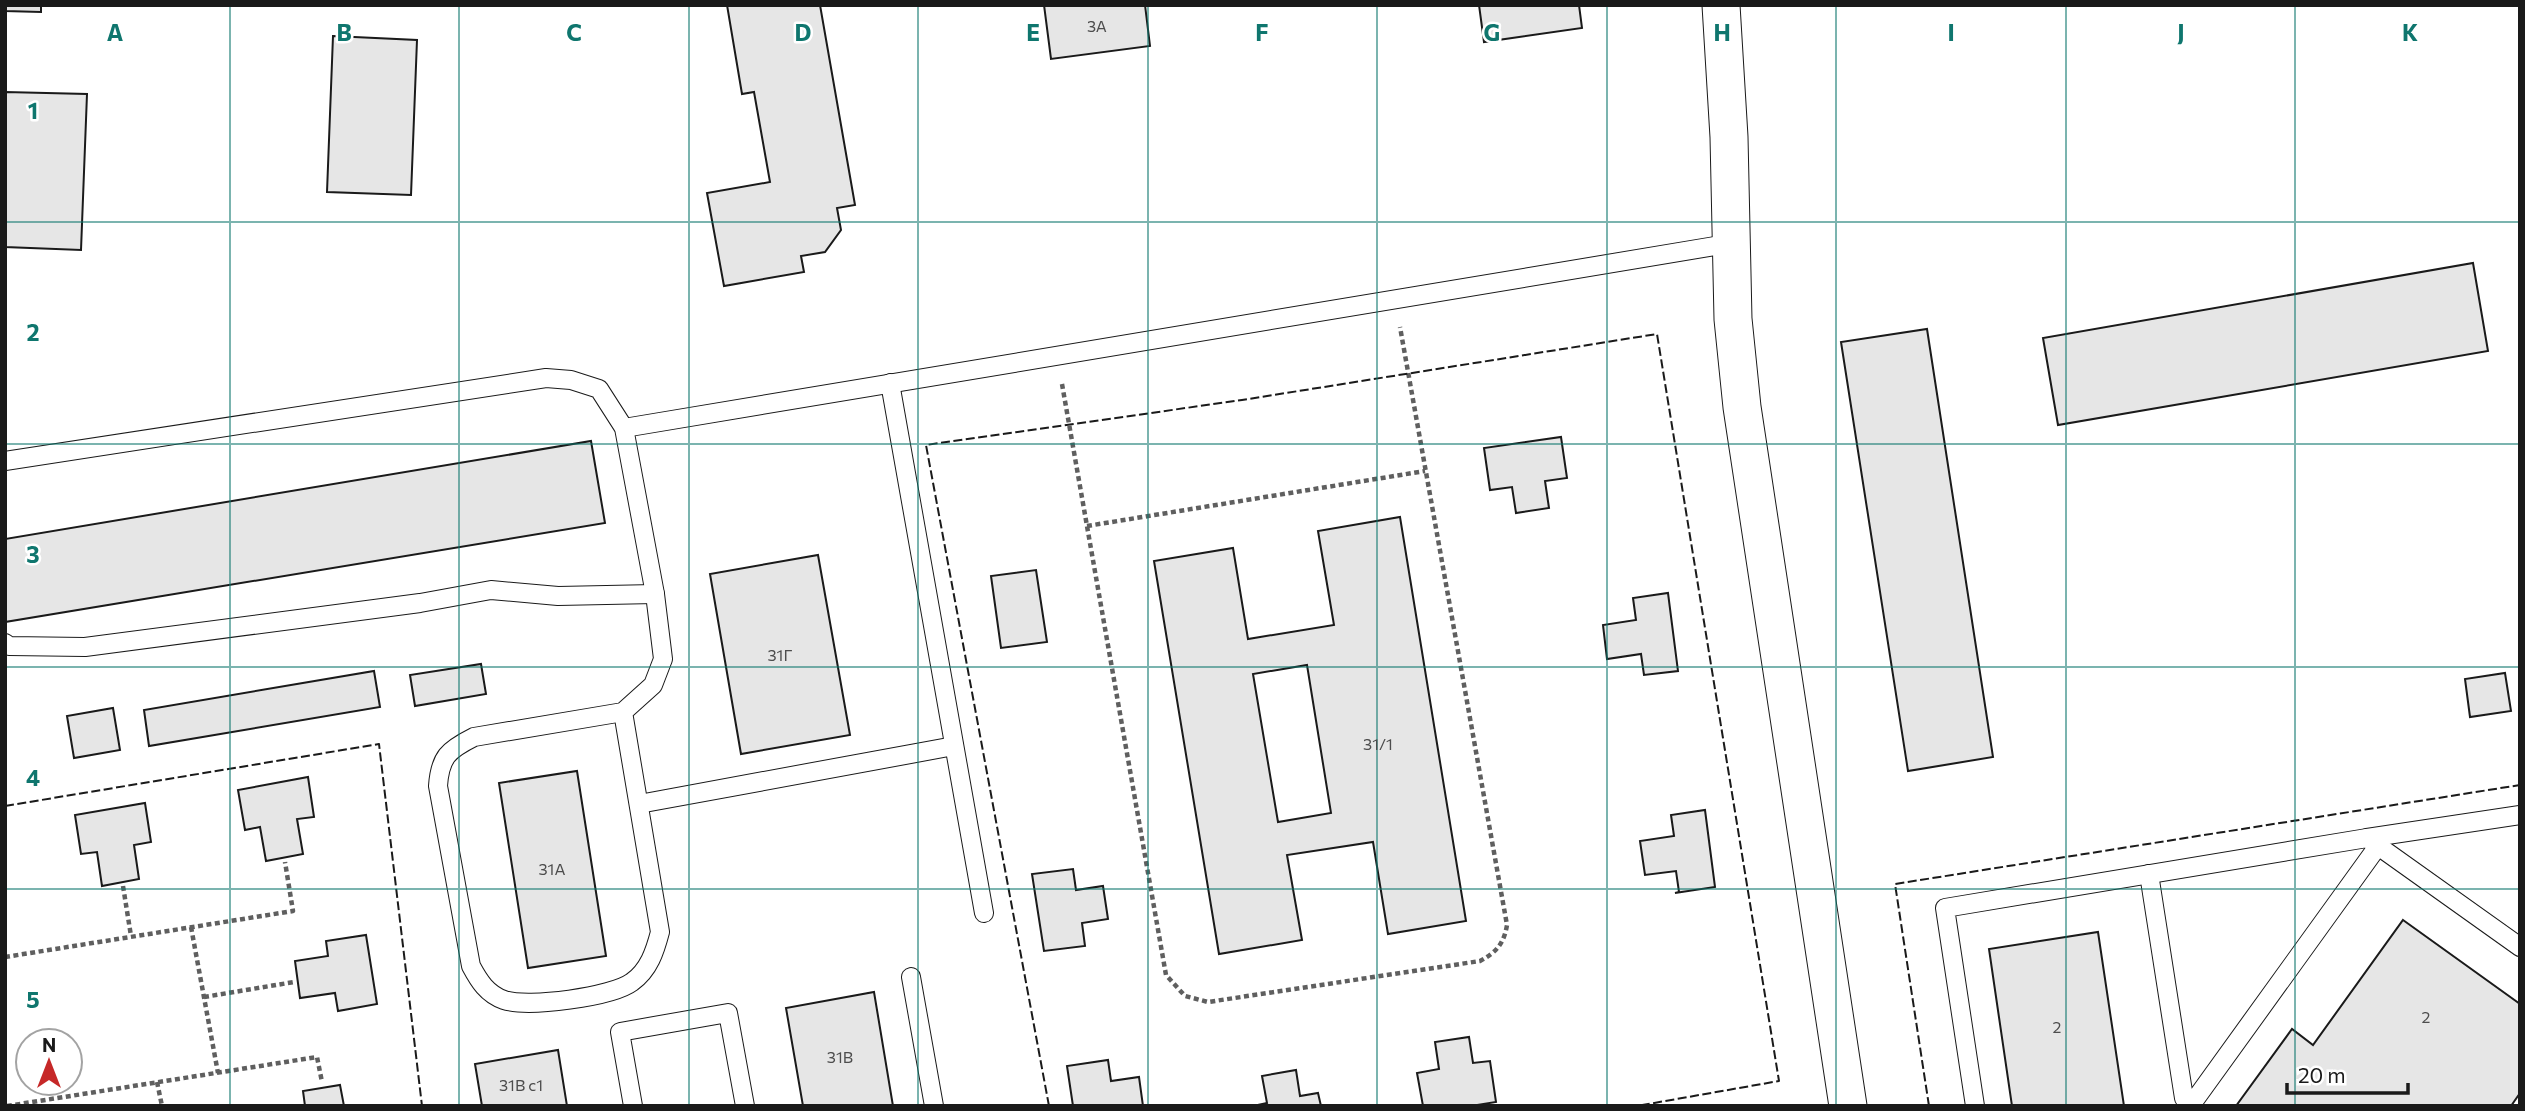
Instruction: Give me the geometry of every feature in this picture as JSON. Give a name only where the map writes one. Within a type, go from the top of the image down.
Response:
[{"type":"street","points":[[1721,5],[1733,243],[1733,319],[1742,407],[1849,1106]]},
{"type":"lane","points":[[624,428],[1733,243]]},
{"type":"lane","points":[[5,461],[546,378],[571,380],[599,389],[624,428],[663,659],[653,685],[623,712],[474,737],[453,748],[440,767],[438,786],[471,966],[483,987],[504,1000],[532,1004],[610,992],[632,982],[652,959],[660,932],[623,712]]},
{"type":"lane","points":[[890,383],[984,913]]},
{"type":"lane","points":[[5,643],[9,646],[85,647],[420,603],[491,590],[558,596],[654,594]]},
{"type":"lane","points":[[639,804],[954,746]]},
{"type":"lane","points":[[1975,1106],[1945,908],[2149,874],[2373,842],[2520,815]]},
{"type":"lane","points":[[2149,874],[2185,1098],[2194,1101],[2373,842]]},
{"type":"lane","points":[[2373,842],[2520,947]]},
{"type":"lane","points":[[911,977],[934,1106]]},
{"type":"lane","points":[[633,1106],[620,1032],[728,1013],[745,1106]]},
{"type":"path","points":[[1056,355],[1166,975],[1175,988],[1185,996],[1208,1002],[1480,961],[1498,948],[1505,937],[1507,925],[1396,299]]},
{"type":"path","points":[[1087,526],[1425,471]]},
{"type":"path","points":[[5,957],[293,911],[285,862]]},
{"type":"path","points":[[123,886],[131,936]]},
{"type":"path","points":[[191,927],[218,1073]]},
{"type":"path","points":[[204,997],[294,982]]},
{"type":"path","points":[[7,1106],[317,1056],[322,1082]]},
{"type":"path","points":[[157,1082],[162,1106]]},
{"type":"building","points":[[5,5],[41,5],[41,12],[5,11]]},
{"type":"building","points":[[727,5],[820,5],[855,205],[837,208],[841,230],[825,252],[801,256],[804,272],[724,286],[707,193],[770,182],[754,92],[742,94]]},
{"type":"building","points":[[1044,5],[1145,5],[1150,46],[1051,59]]},
{"type":"building","points":[[1479,5],[1579,5],[1582,28],[1484,42]]},
{"type":"building","points":[[333,36],[417,40],[411,195],[327,192]]},
{"type":"building","points":[[5,92],[87,94],[81,250],[5,247]]},
{"type":"building","points":[[2473,263],[2488,351],[2058,425],[2043,338]]},
{"type":"building","points":[[1927,329],[1993,757],[1908,771],[1841,342]]},
{"type":"building","points":[[1561,437],[1567,478],[1545,481],[1549,508],[1516,513],[1512,487],[1490,490],[1484,448]]},
{"type":"building","points":[[591,441],[605,523],[5,622],[5,539]]},
{"type":"building","points":[[1400,517],[1466,921],[1388,934],[1373,842],[1287,855],[1302,940],[1219,954],[1154,561],[1233,548],[1248,639],[1334,625],[1318,531]],"holes":[[[1307,665],[1331,813],[1278,822],[1253,674]]]},
{"type":"building","points":[[818,555],[850,735],[741,754],[710,574]]},
{"type":"building","points":[[1036,570],[1047,642],[1001,648],[991,576]]},
{"type":"building","points":[[1668,593],[1678,671],[1644,675],[1641,654],[1607,659],[1603,625],[1636,620],[1633,598]]},
{"type":"building","points":[[481,664],[486,694],[415,706],[410,675]]},
{"type":"building","points":[[374,671],[380,707],[149,746],[144,710]]},
{"type":"building","points":[[2505,673],[2511,711],[2470,717],[2465,679]]},
{"type":"building","points":[[113,708],[120,750],[74,758],[67,716]]},
{"type":"building","points":[[577,771],[606,956],[528,968],[499,783]]},
{"type":"building","points":[[308,777],[314,817],[297,819],[303,854],[266,861],[260,827],[245,830],[238,790]]},
{"type":"building","points":[[145,803],[151,842],[134,845],[139,879],[102,886],[97,852],[81,854],[75,815]]},
{"type":"building","points":[[1705,810],[1715,887],[1675,893],[1679,892],[1676,871],[1645,875],[1640,841],[1674,836],[1671,815]]},
{"type":"building","points":[[1073,869],[1076,890],[1103,886],[1108,919],[1082,923],[1085,946],[1044,951],[1032,874]]},
{"type":"building","points":[[2403,920],[2520,1004],[2520,1093],[2511,1106],[2236,1106],[2292,1029],[2313,1045]]},
{"type":"building","points":[[2098,932],[2124,1106],[2012,1106],[1989,949]]},
{"type":"building","points":[[366,935],[377,1004],[338,1011],[335,993],[300,998],[295,961],[328,956],[326,941]]},
{"type":"building","points":[[874,992],[893,1106],[803,1106],[786,1008]]},
{"type":"building","points":[[1469,1037],[1473,1063],[1490,1061],[1496,1102],[1471,1106],[1423,1106],[1417,1073],[1439,1069],[1435,1042]]},
{"type":"building","points":[[558,1050],[567,1106],[482,1106],[475,1064]]},
{"type":"building","points":[[1108,1060],[1111,1081],[1139,1077],[1143,1106],[1073,1106],[1067,1066]]},
{"type":"building","points":[[1296,1070],[1300,1096],[1318,1093],[1321,1106],[1253,1106],[1267,1103],[1262,1076]]},
{"type":"building","points":[[340,1085],[344,1106],[305,1106],[303,1091]]},
{"type":"fence","points":[[1049,1106],[926,445],[1242,400],[1657,334],[1779,1081],[1637,1106]]},
{"type":"fence","points":[[5,806],[379,744],[422,1106]]},
{"type":"fence","points":[[1929,1106],[1895,884],[2520,785]]}]
